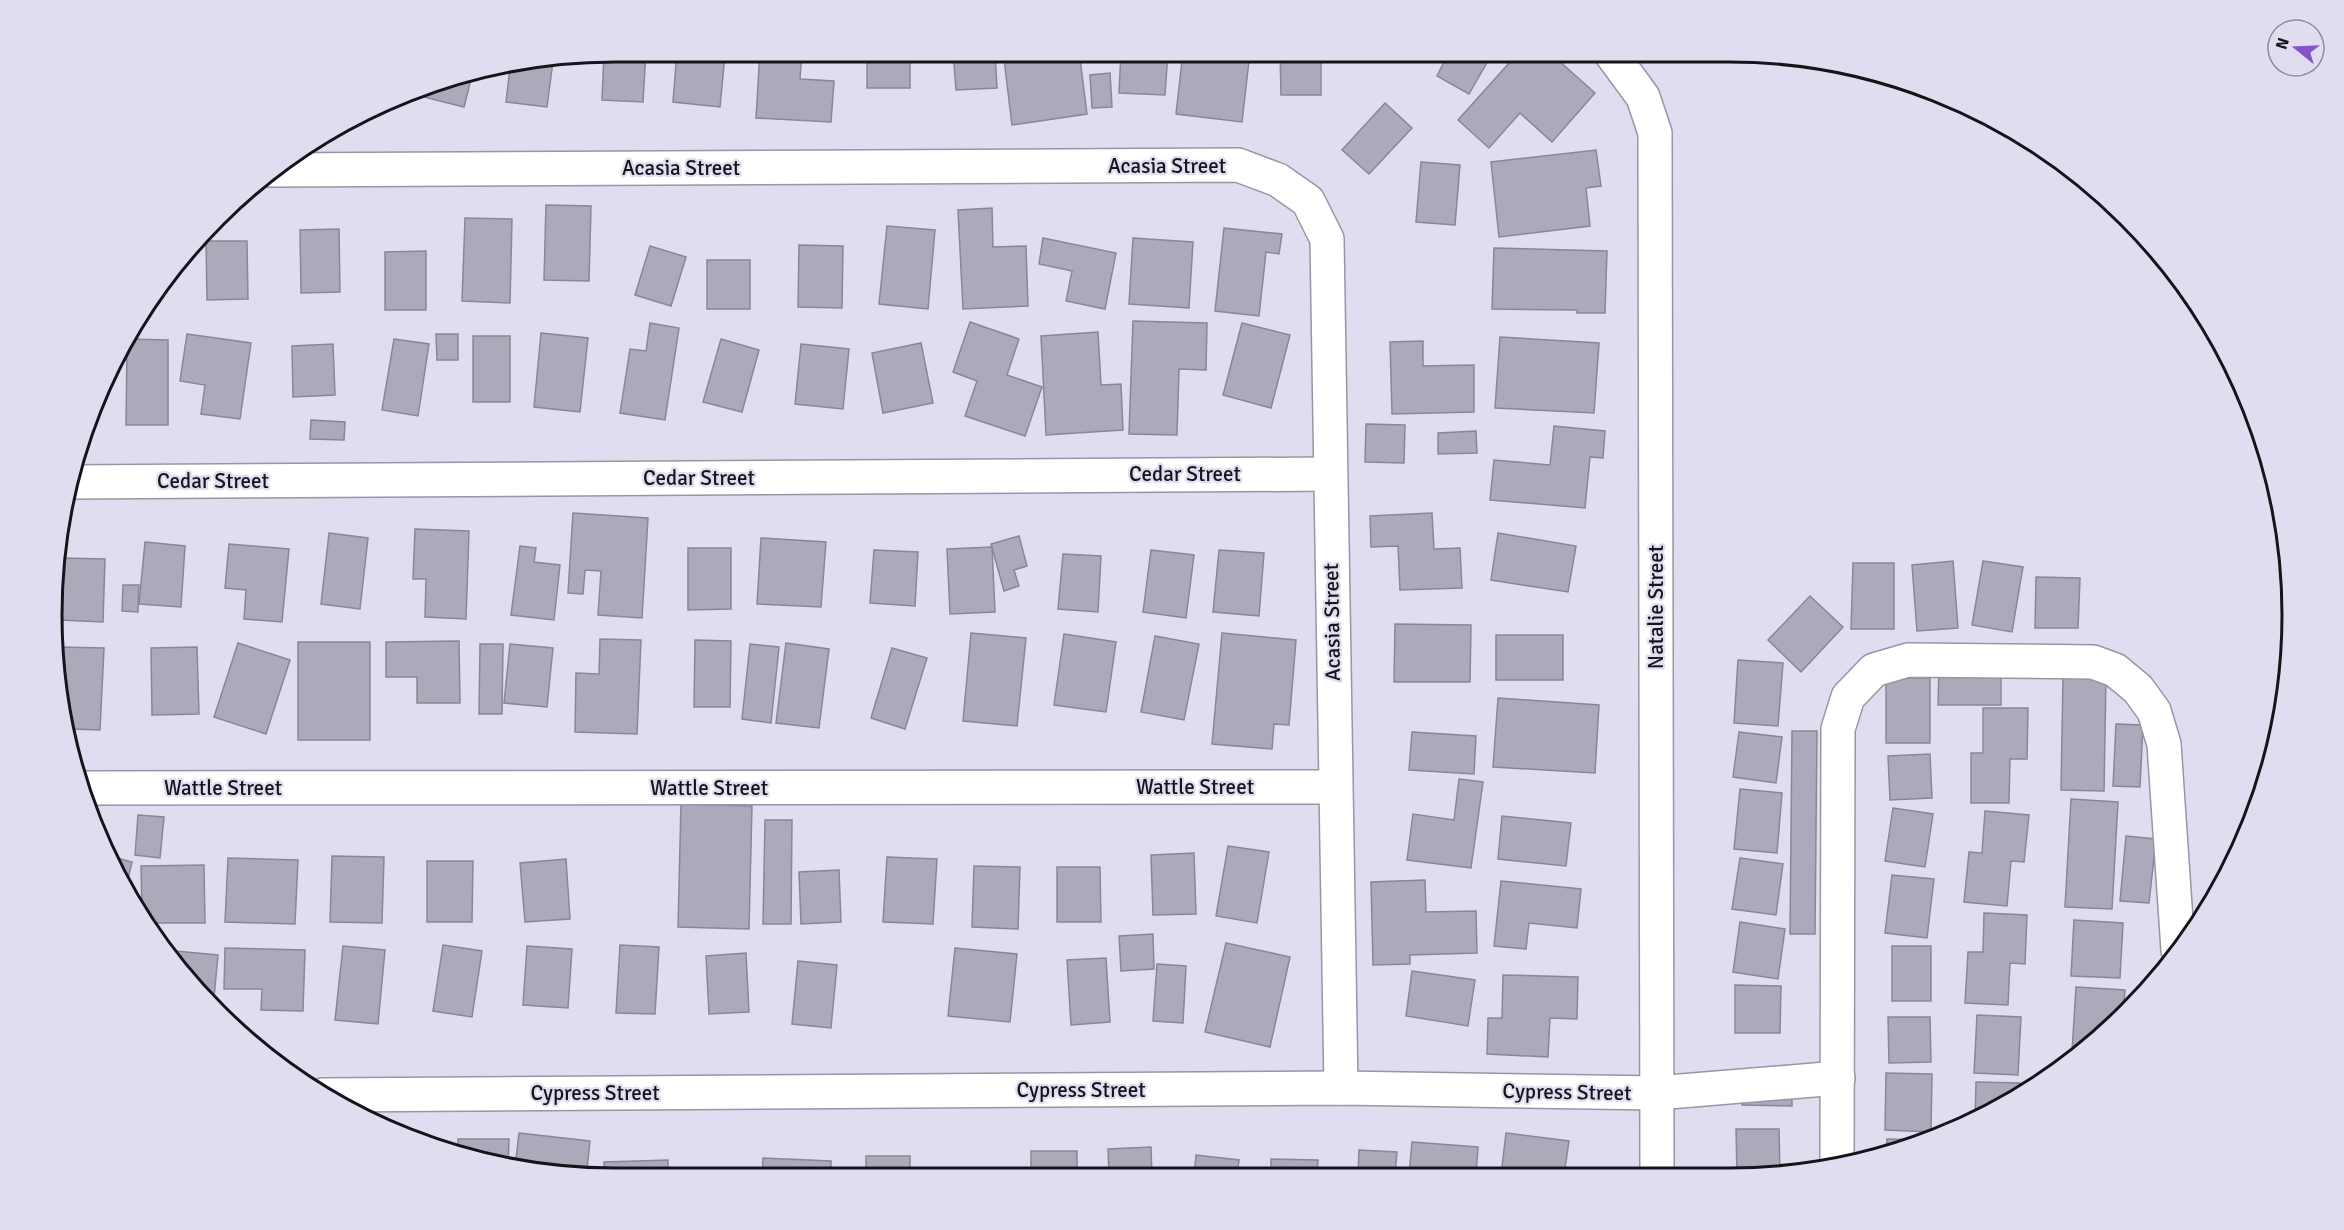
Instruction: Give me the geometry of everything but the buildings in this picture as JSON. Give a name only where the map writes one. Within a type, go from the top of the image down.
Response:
[{"type":"street","name":"Natalie Street","points":[[1617,62],[1642,97],[1655,133],[1657,1168]]},
{"type":"street","name":"Acasia Street","points":[[286,170],[1238,165],[1278,180],[1308,201],[1327,239],[1341,1088]]},
{"type":"street","name":"Cedar Street","points":[[78,482],[1330,474]]},
{"type":"street","points":[[1837,1158],[1838,729],[1848,697],[1874,670],[1908,660],[2093,662],[2115,670],[2138,689],[2154,711],[2164,744],[2177,939]]},
{"type":"street","name":"Wattle Street","points":[[89,788],[1335,787]]},
{"type":"street","name":"Cypress Street","points":[[340,1095],[1341,1088],[1657,1093],[1838,1078]]}]
